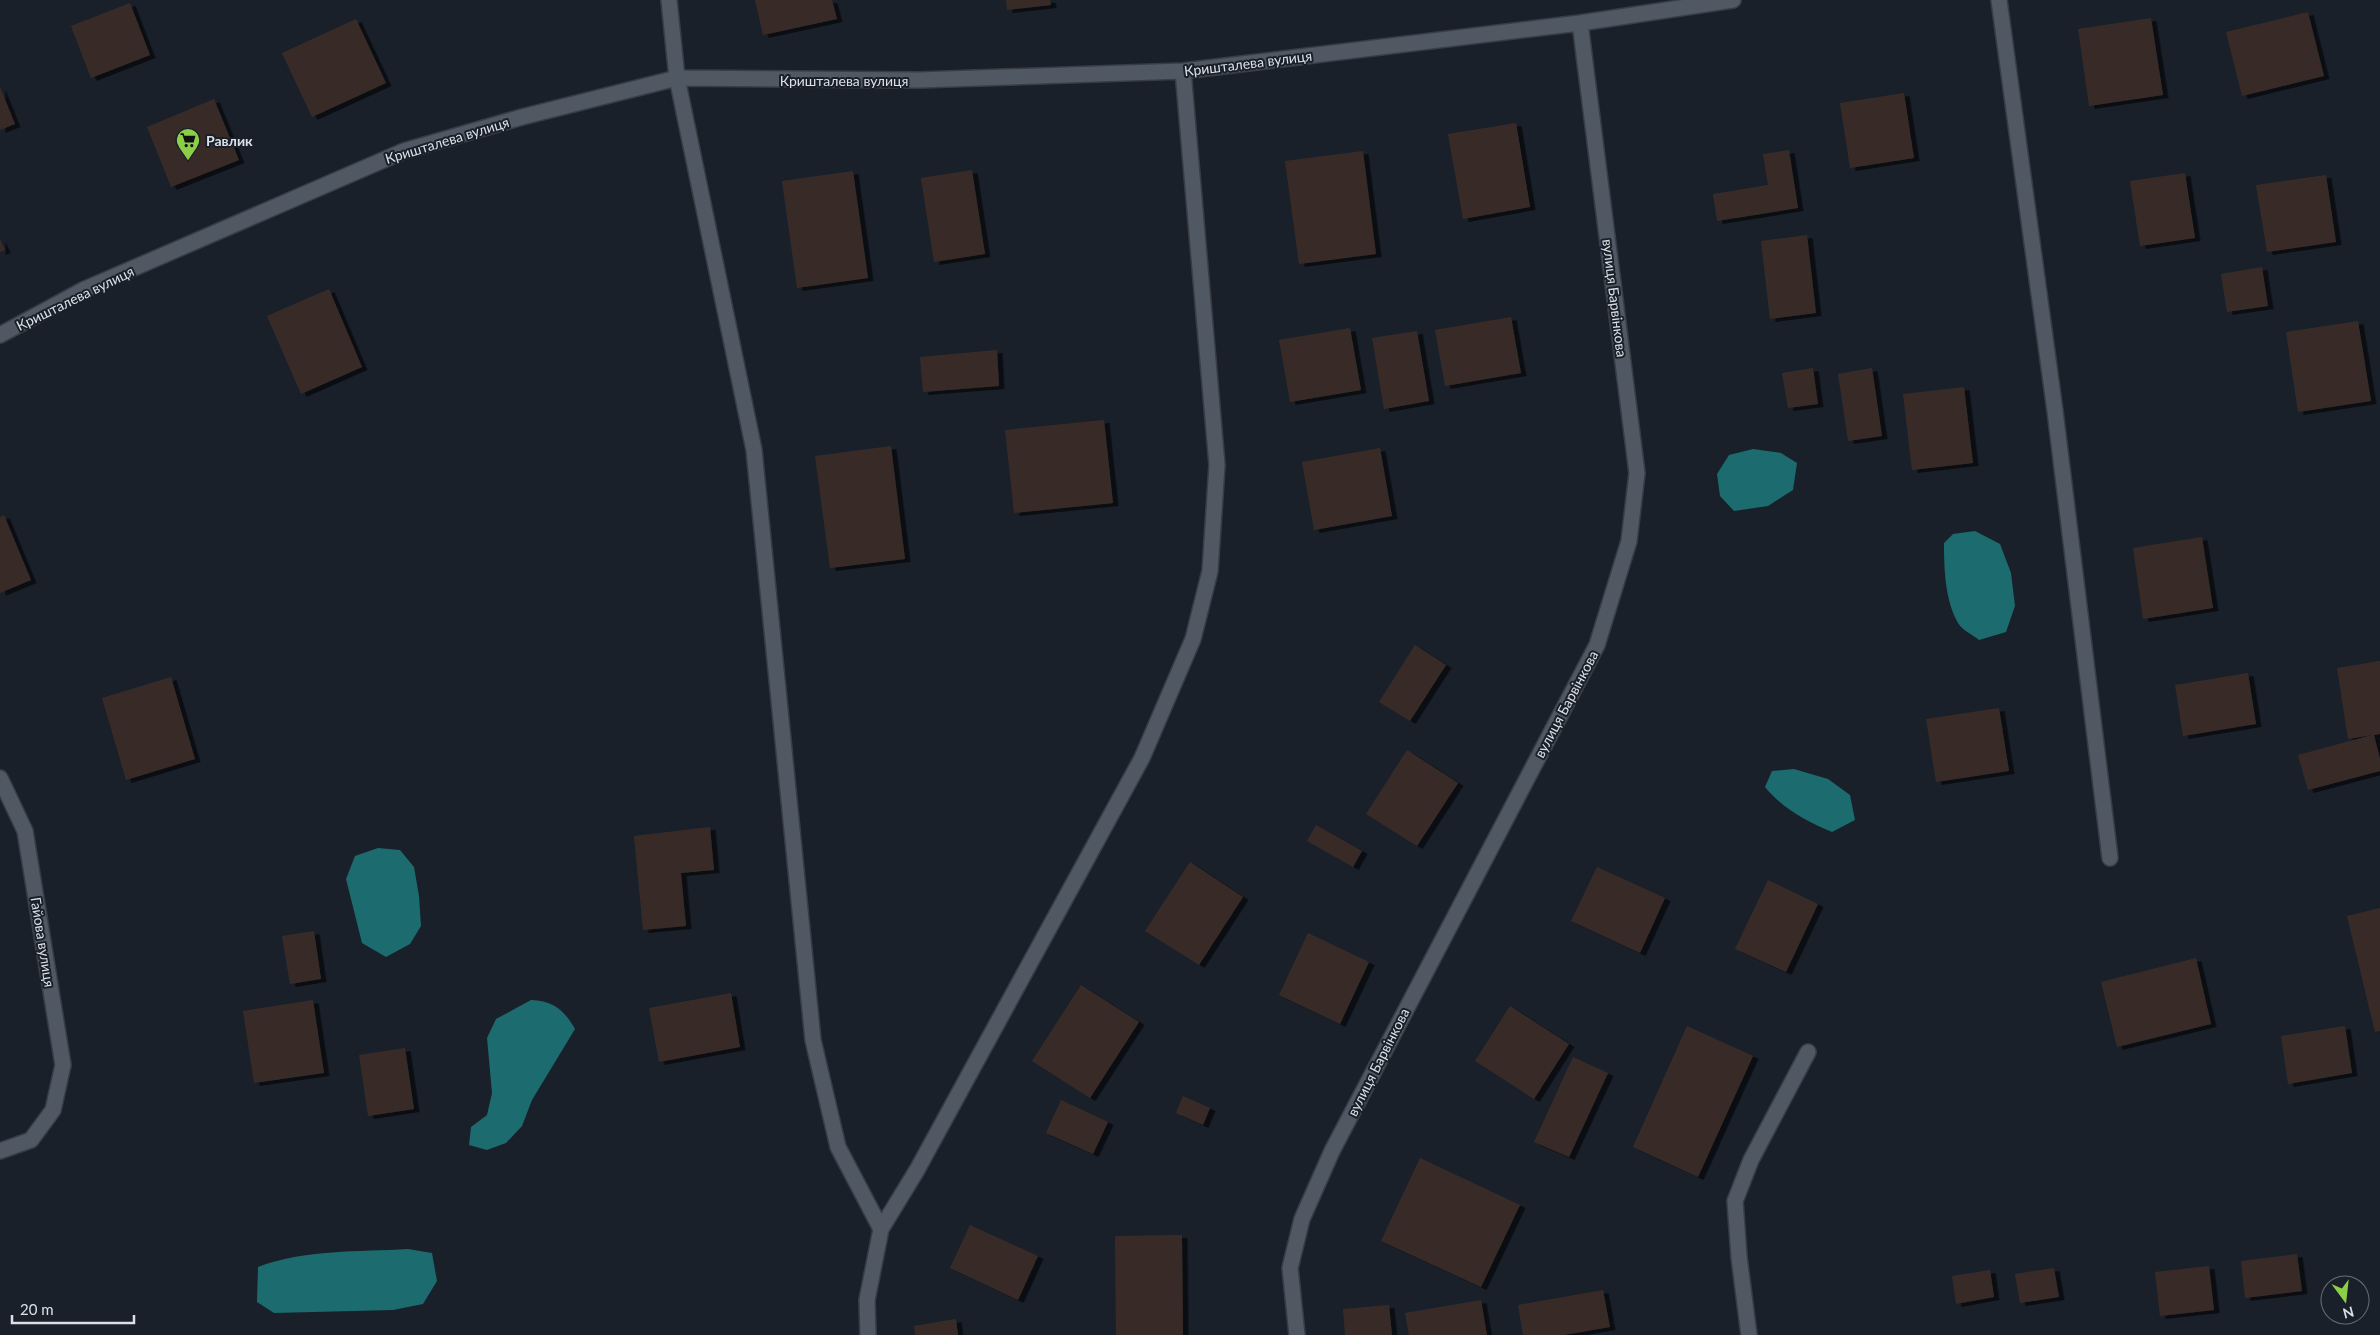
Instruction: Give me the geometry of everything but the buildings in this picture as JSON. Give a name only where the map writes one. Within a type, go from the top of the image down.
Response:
[{"type":"street","points":[[669,0],[677,78],[754,450],[813,1040],[838,1146],[882,1229]]},
{"type":"street","name":"Кришталева вулиця","points":[[0,335],[83,290],[404,151],[522,117],[677,78],[920,80],[1183,71],[1580,23],[1733,0]]},
{"type":"street","points":[[1998,0],[2055,411],[2110,858]]},
{"type":"street","name":"вулиця Барвінкова","points":[[1297,1335],[1290,1268],[1302,1219],[1337,1142],[1598,644],[1629,541],[1637,473],[1580,23]]},
{"type":"street","points":[[868,1335],[867,1300],[882,1229],[917,1170],[1142,758],[1192,639],[1210,571],[1217,465],[1183,71]]},
{"type":"street","name":"Гайова вулиця","points":[[0,778],[25,831],[63,1065],[53,1110],[31,1140],[0,1151]]},
{"type":"street","points":[[1749,1335],[1738,1257],[1735,1201],[1751,1160],[1808,1052]]},
{"type":"shaded area","points":[[1753,449],[1781,453],[1797,463],[1793,490],[1768,506],[1734,511],[1720,496],[1717,474],[1729,455]]},
{"type":"shaded area","points":[[1975,531],[2000,544],[2011,573],[2015,606],[2006,632],[1979,640],[1958,623],[1950,604],[1944,563],[1944,543],[1953,534]]},
{"type":"shaded area","points":[[1794,769],[1828,779],[1850,795],[1855,820],[1832,832],[1804,819],[1779,802],[1765,787],[1772,771]]},
{"type":"shaded area","points":[[378,848],[400,850],[414,867],[419,896],[421,926],[410,944],[386,957],[362,943],[346,879],[355,856]]},
{"type":"shaded area","points":[[531,1000],[546,1002],[558,1008],[575,1029],[532,1100],[522,1126],[506,1143],[487,1150],[469,1145],[471,1127],[487,1115],[492,1093],[487,1038],[496,1019]]},
{"type":"shaded area","points":[[408,1249],[432,1253],[437,1281],[423,1304],[393,1310],[274,1313],[257,1302],[258,1267],[276,1261],[313,1254]]},
{"type":"place","name":"Равлик","points":[[188,161]]}]
